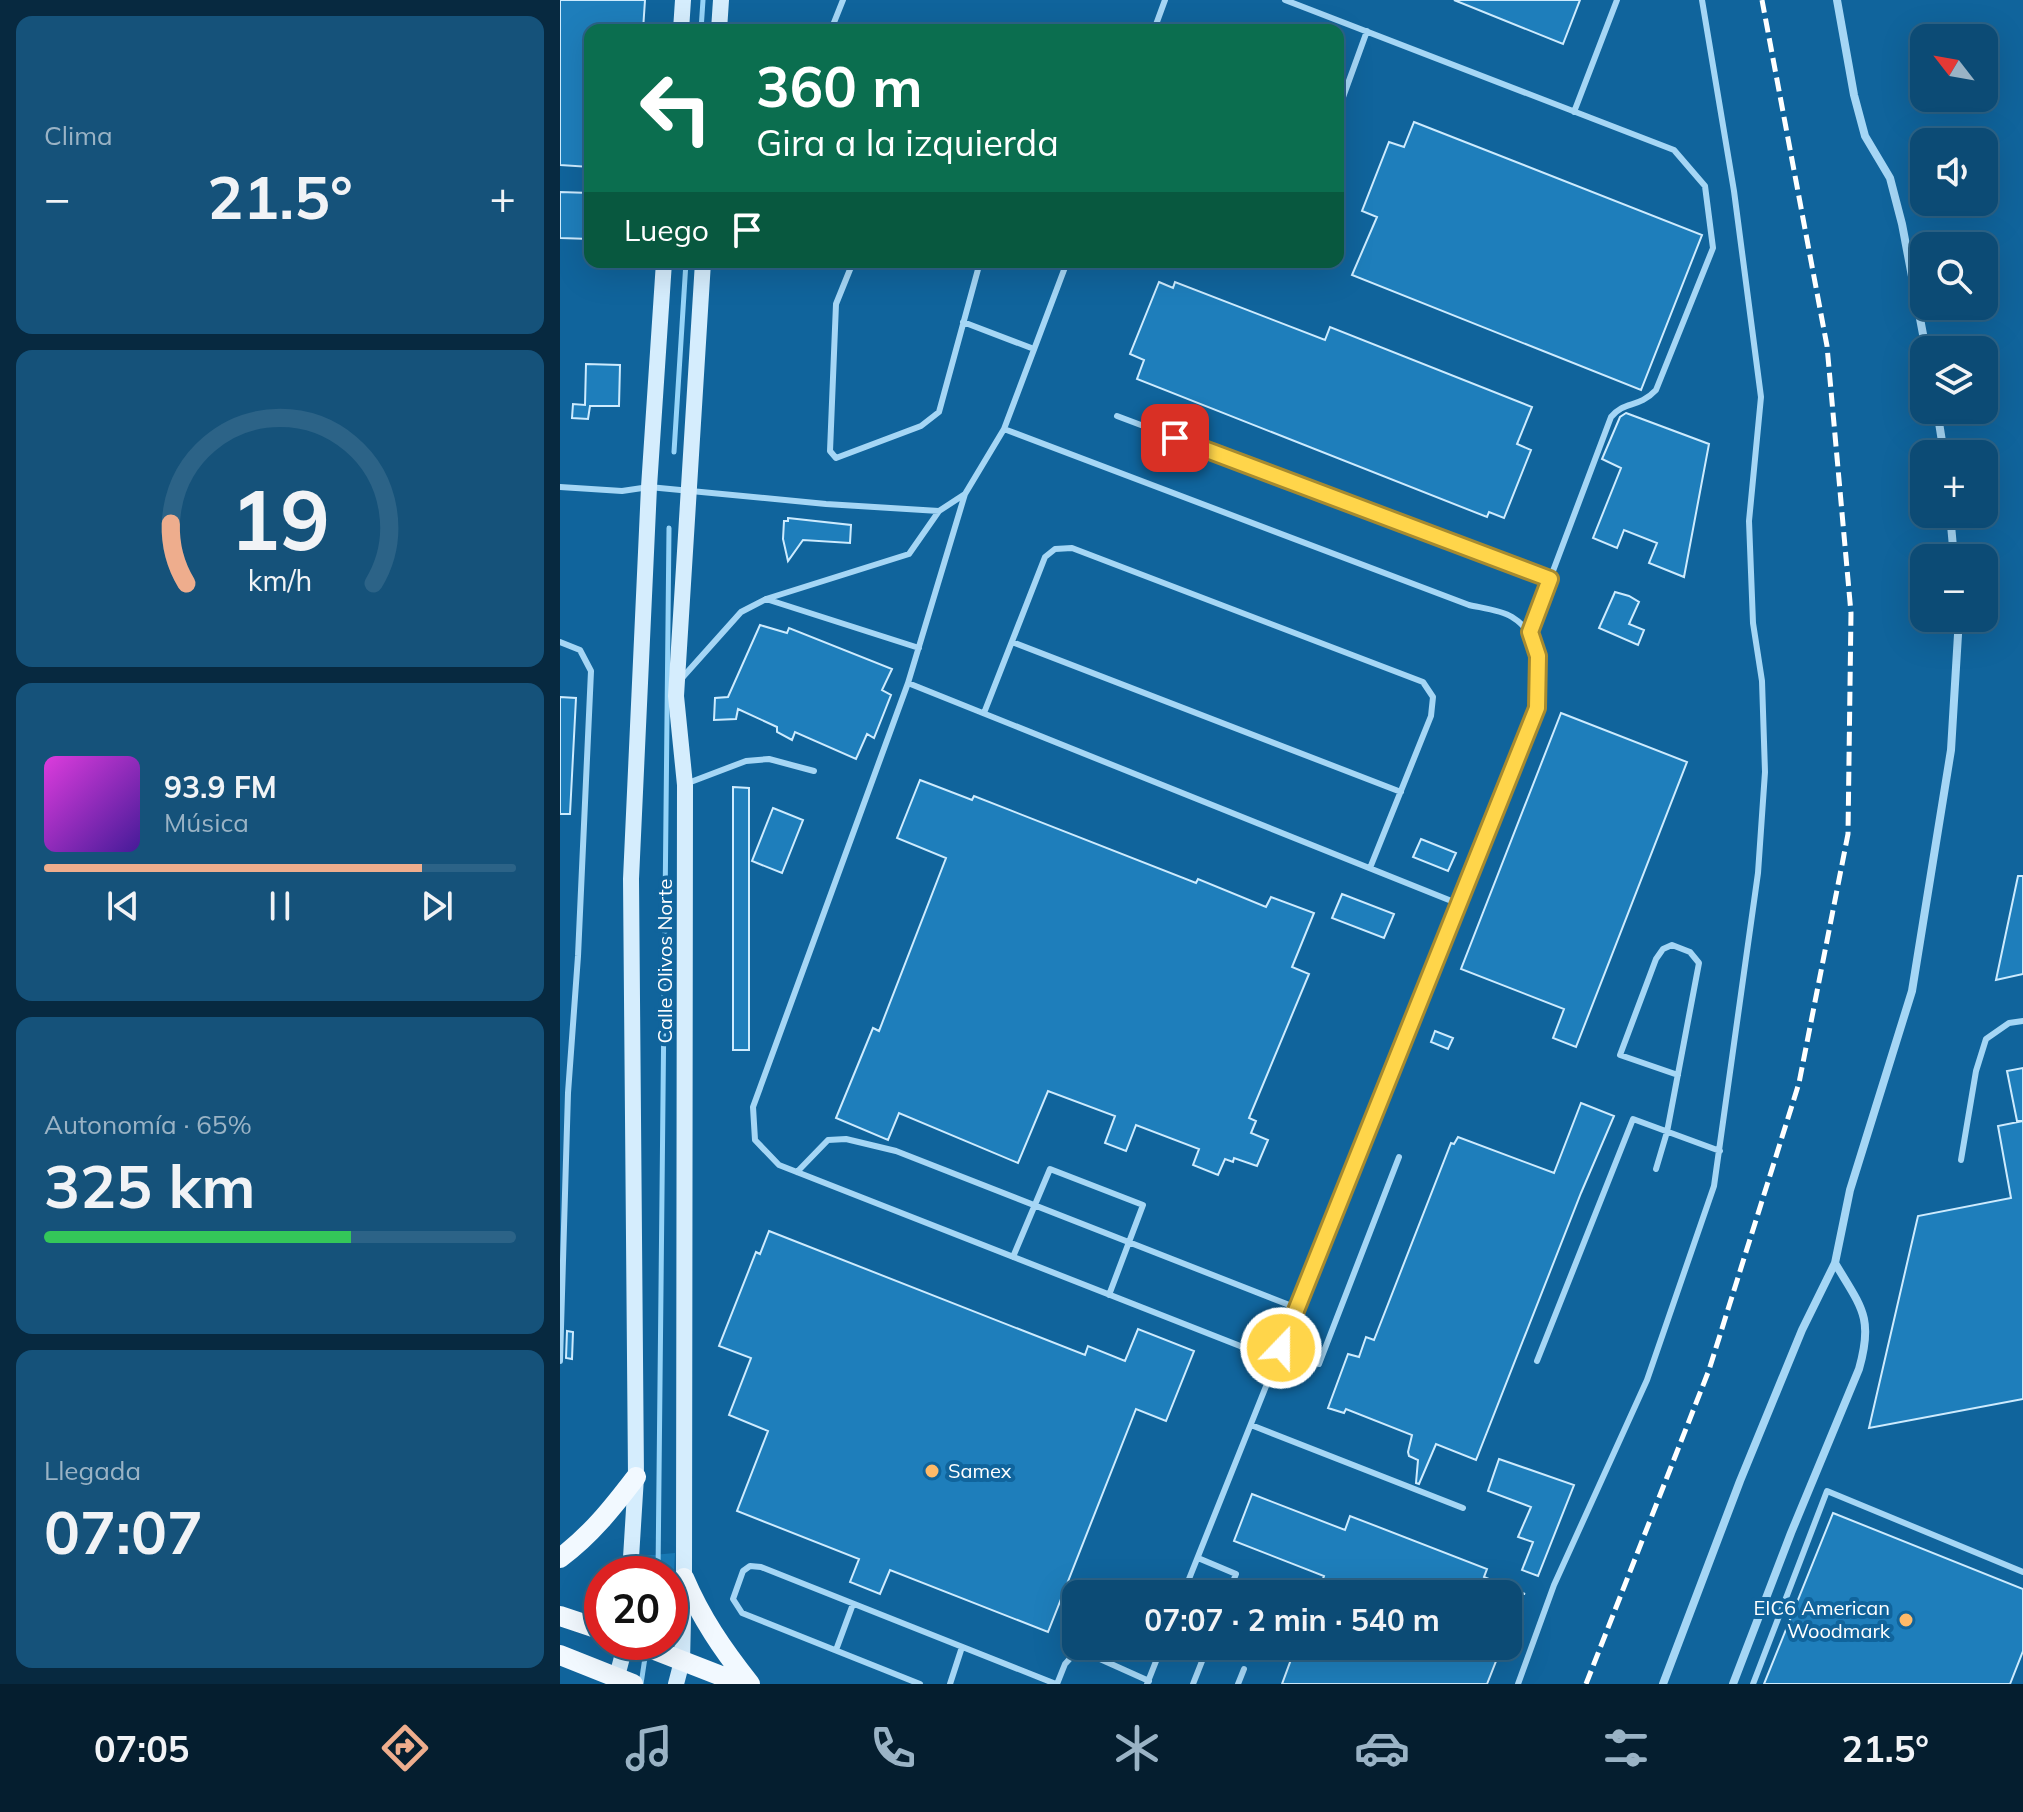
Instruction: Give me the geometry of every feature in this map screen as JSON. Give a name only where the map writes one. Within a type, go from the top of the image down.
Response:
[{"type":"main road","points":[[681,24],[683,0]]},
{"type":"main road","points":[[719,24],[721,0]]},
{"type":"main road","name":"Calle Olivos Norte","points":[[631,1556],[636,1477],[631,879],[649,487],[664,268]]},
{"type":"main road","name":"Calle Olivos Norte","points":[[684,1556],[685,785],[677,719],[677,684],[703,268]]},
{"type":"main road","points":[[560,1558],[604,1519],[636,1477]]},
{"type":"main road","points":[[688,1587],[713,1635],[750,1684]]},
{"type":"main road","points":[[560,1616],[584,1624]]},
{"type":"main road","points":[[560,1655],[622,1682],[624,1660]]},
{"type":"main road","points":[[682,1661],[742,1684]]},
{"type":"main road","name":"Calle Olivos Norte","points":[[676,1684],[682,1661]]},
{"type":"street","points":[[1837,0],[1854,95],[1865,136],[1890,178],[1902,224],[1923,336]]},
{"type":"street","points":[[1663,1684],[1740,1481],[1802,1330],[1835,1263],[1850,1190],[1912,991],[1951,750],[1958,632]]},
{"type":"street","points":[[1733,1684],[1859,1369],[1867,1341],[1866,1316],[1835,1263]]},
{"type":"lane","points":[[833,24],[843,0]]},
{"type":"lane","points":[[1156,24],[1165,0]]},
{"type":"lane","points":[[1285,0],[1674,150],[1705,186],[1713,248],[1656,390],[1645,401],[1619,407],[1611,417],[1530,632]]},
{"type":"lane","points":[[1574,112],[1617,0]]},
{"type":"lane","points":[[1518,1684],[1554,1585],[1647,1380],[1714,1186],[1751,933],[1765,772],[1762,681],[1753,623],[1749,521],[1761,397],[1734,191],[1702,0]]},
{"type":"lane","points":[[1344,94],[1367,31]]},
{"type":"lane","points":[[851,268],[836,304],[830,451],[836,458],[921,426],[939,412],[978,268]]},
{"type":"lane","points":[[1065,268],[1004,429],[965,494],[908,683],[753,1107],[755,1140],[779,1165],[1276,1360]]},
{"type":"lane","points":[[963,322],[1034,349]]},
{"type":"lane","points":[[1117,416],[1550,579]]},
{"type":"lane","points":[[1004,429],[1469,605],[1510,615],[1530,632],[1538,656],[1537,708],[1189,1580]]},
{"type":"lane","points":[[560,487],[622,491],[649,487],[939,511]]},
{"type":"lane","points":[[677,684],[741,612],[766,599],[909,554],[939,511],[965,494]]},
{"type":"lane","points":[[984,713],[1045,557],[1055,549],[1072,548],[1423,682],[1433,697],[1431,716],[1370,868]]},
{"type":"lane","points":[[766,599],[919,648]]},
{"type":"lane","points":[[560,642],[580,650],[591,671],[578,956],[568,1093],[560,1361]]},
{"type":"lane","points":[[1012,642],[1401,792]]},
{"type":"lane","points":[[908,683],[1459,904]]},
{"type":"lane","points":[[685,785],[746,761],[769,759],[814,771]]},
{"type":"lane","points":[[1656,1169],[1667,1132],[1678,1075],[1699,963],[1690,952],[1672,945],[1663,949],[1656,959],[1620,1055],[1678,1075]]},
{"type":"lane","points":[[1961,1160],[1976,1071],[1986,1039],[2009,1023],[2023,1021]]},
{"type":"lane","points":[[1537,1361],[1633,1119],[1720,1151]]},
{"type":"lane","points":[[797,1172],[828,1140],[846,1139],[896,1151],[1297,1308]]},
{"type":"lane","points":[[1281,1348],[1319,1364],[1399,1157]]},
{"type":"lane","points":[[1013,1257],[1050,1169],[1143,1205],[1109,1295]]},
{"type":"lane","points":[[1251,1425],[1463,1508]]},
{"type":"lane","points":[[1753,1684],[1827,1491],[2023,1572]]},
{"type":"lane","points":[[1198,1558],[1236,1574],[1234,1580]]},
{"type":"lane","points":[[920,1684],[742,1613],[733,1599],[743,1571],[750,1566],[761,1567],[1057,1684],[1065,1664],[1075,1653],[1091,1655],[1148,1682],[1157,1660]]},
{"type":"lane","points":[[836,1650],[853,1604]]},
{"type":"lane","points":[[950,1684],[962,1647]]},
{"type":"lane","points":[[1193,1684],[1202,1660]]},
{"type":"lane","points":[[1238,1684],[1244,1669]]},
{"type":"shaded area","points":[[675,1553],[675,1556],[642,1556]]},
{"type":"building","points":[[560,0],[645,0],[643,24],[584,24],[584,167],[560,165]]},
{"type":"building","points":[[1454,0],[1580,0],[1563,44]]},
{"type":"building","points":[[1414,122],[1702,235],[1641,390],[1352,275],[1377,217],[1362,211],[1389,142],[1404,147]]},
{"type":"building","points":[[560,192],[584,193],[584,239],[560,238]]},
{"type":"building","points":[[1159,282],[1173,288],[1175,282],[1325,340],[1330,327],[1532,407],[1517,444],[1531,450],[1504,518],[1489,512],[1487,517],[1137,379],[1144,360],[1130,354]]},
{"type":"building","points":[[586,364],[620,365],[619,406],[590,406],[588,419],[572,418],[573,404],[585,405]]},
{"type":"building","points":[[1626,413],[1709,444],[1684,577],[1649,563],[1657,543],[1624,530],[1617,548],[1593,538],[1621,468],[1602,459],[1620,417]]},
{"type":"building","points":[[788,518],[851,525],[850,543],[803,540],[788,561],[783,539],[784,521]]},
{"type":"building","points":[[1615,592],[1639,602],[1629,624],[1644,630],[1638,645],[1599,628]]},
{"type":"building","points":[[760,625],[787,633],[789,628],[892,669],[882,690],[891,695],[874,738],[867,734],[856,759],[795,732],[792,740],[777,732],[777,727],[738,709],[736,719],[714,720],[715,698],[728,697]]},
{"type":"building","points":[[560,697],[576,698],[570,814],[560,814]]},
{"type":"building","points":[[1561,713],[1687,762],[1576,1047],[1553,1038],[1564,1009],[1461,969]]},
{"type":"building","points":[[920,780],[972,800],[974,796],[1196,883],[1198,879],[1266,907],[1271,897],[1314,913],[1292,967],[1309,974],[1249,1118],[1256,1121],[1251,1133],[1268,1140],[1257,1166],[1234,1158],[1233,1162],[1225,1159],[1218,1175],[1193,1165],[1199,1149],[1136,1125],[1126,1151],[1105,1143],[1115,1116],[1048,1091],[1018,1163],[899,1113],[888,1140],[836,1118],[873,1028],[879,1031],[946,858],[897,838]]},
{"type":"building","points":[[733,787],[749,788],[749,1050],[733,1050]]},
{"type":"building","points":[[773,808],[803,820],[782,873],[752,861]]},
{"type":"building","points":[[1421,839],[1456,853],[1448,871],[1413,857]]},
{"type":"building","points":[[2018,876],[2023,876],[2023,974],[1996,980]]},
{"type":"building","points":[[1342,894],[1394,914],[1384,938],[1332,918]]},
{"type":"building","points":[[1435,1031],[1453,1038],[1448,1049],[1431,1042]]},
{"type":"building","points":[[2023,1068],[2023,1121],[2017,1121],[2007,1071]]},
{"type":"building","points":[[1581,1103],[1614,1116],[1476,1460],[1436,1444],[1419,1484],[1416,1483],[1418,1460],[1409,1456],[1408,1452],[1412,1435],[1346,1409],[1344,1413],[1328,1408],[1348,1354],[1359,1357],[1366,1337],[1374,1340],[1451,1143],[1454,1144],[1458,1137],[1554,1173]]},
{"type":"building","points":[[2023,1121],[2023,1399],[1869,1428],[1918,1216],[2011,1198],[1998,1126]]},
{"type":"building","name":"Samex","points":[[769,1231],[1085,1355],[1088,1346],[1125,1361],[1138,1329],[1194,1351],[1166,1421],[1136,1409],[1069,1580],[1062,1580],[1062,1597],[1048,1632],[890,1570],[880,1594],[850,1582],[859,1559],[737,1511],[768,1431],[729,1415],[751,1358],[719,1346],[756,1252],[760,1254]]},
{"type":"building","points":[[567,1331],[573,1332],[572,1359],[566,1358]]},
{"type":"building","points":[[1499,1459],[1574,1485],[1538,1576],[1522,1570],[1533,1542],[1518,1537],[1531,1507],[1488,1491]]},
{"type":"building","points":[[1252,1494],[1345,1530],[1350,1516],[1487,1569],[1484,1577],[1491,1580],[1322,1580],[1324,1576],[1234,1541]]},
{"type":"building","name":"EIC6 American Woodmark","points":[[1833,1513],[2023,1589],[2023,1651],[2010,1684],[1764,1684]]},
{"type":"building","points":[[1291,1660],[1496,1660],[1487,1684],[1282,1684]]},
{"type":"waterway","points":[[701,24],[703,0]]},
{"type":"waterway","points":[[674,452],[686,268]]},
{"type":"waterway","points":[[658,1556],[669,528]]},
{"type":"waterway","points":[[641,1684],[645,1660]]},
{"type":"railway","points":[[1586,1684],[1709,1370],[1799,1083],[1848,834],[1851,613],[1827,346],[1762,0]]},
{"type":"place","name":"Samex","points":[[932,1471]]},
{"type":"place","name":"EIC6 American Woodmark","points":[[1906,1620]]},
{"type":"route","points":[[1175,438],[1550,579],[1530,632],[1538,656],[1537,708],[1281,1348]]}]
